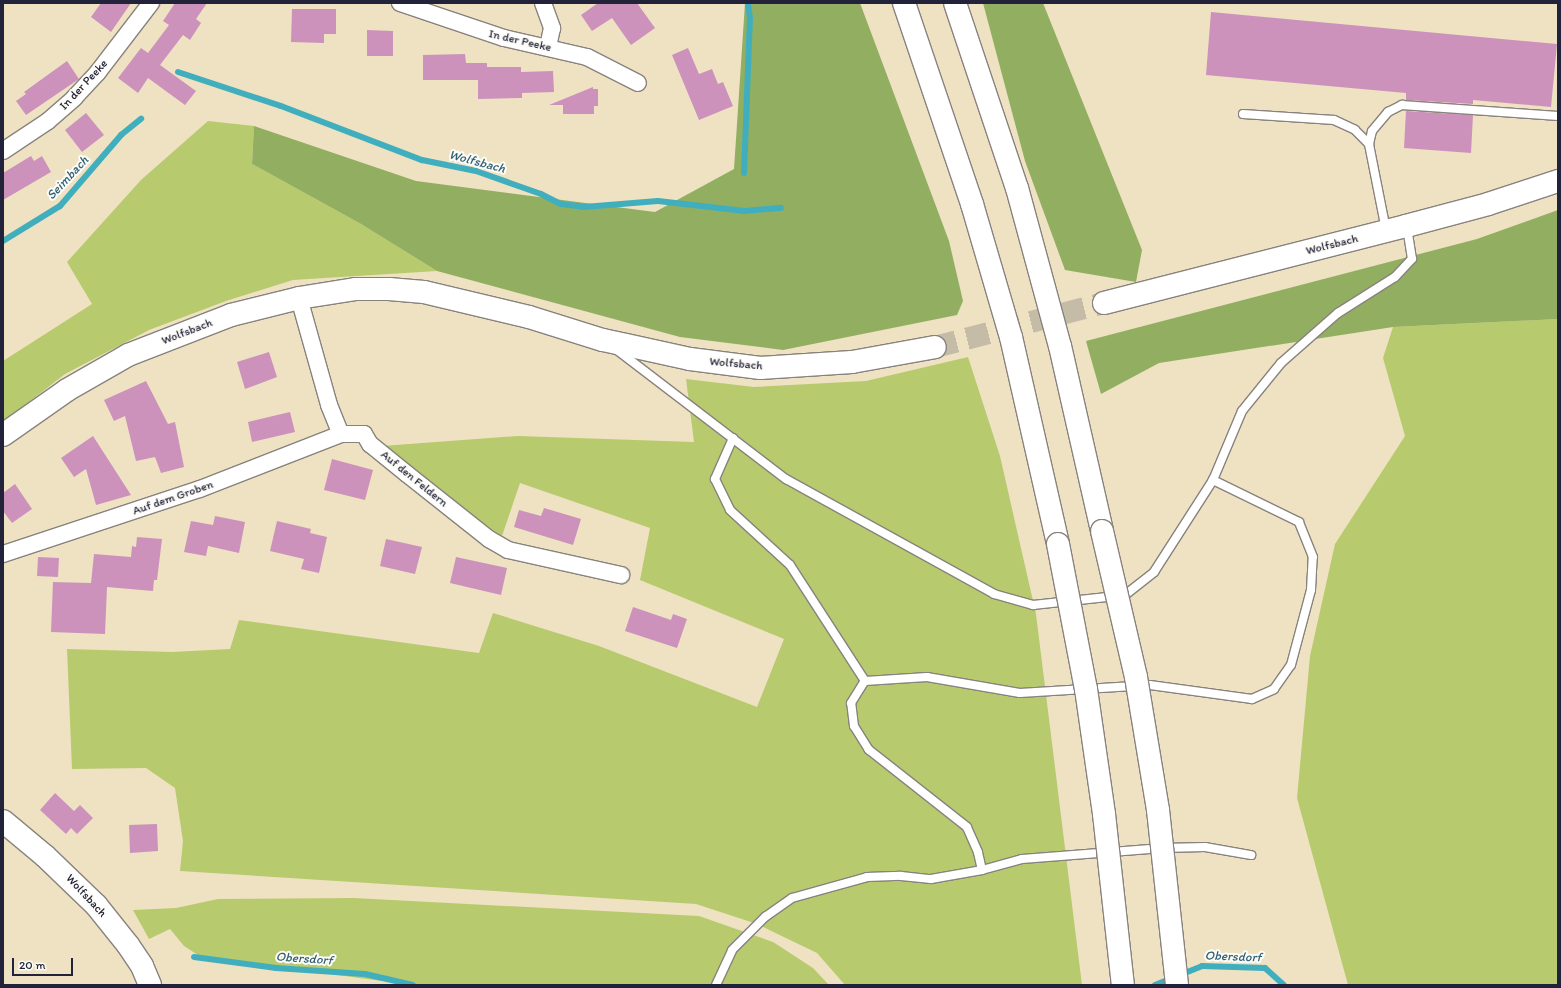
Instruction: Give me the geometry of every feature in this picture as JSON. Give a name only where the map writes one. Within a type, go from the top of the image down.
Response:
[{"type":"main road","points":[[904,3],[972,204],[1009,330],[1058,544],[1086,689],[1103,806],[1123,985]]},
{"type":"main road","points":[[955,3],[1017,188],[1060,346],[1136,677],[1158,810],[1177,985]]},
{"type":"main road","name":"Wolfsbach","points":[[1104,303],[1396,229],[1488,204],[1558,181]]},
{"type":"main road","name":"Wolfsbach","points":[[3,435],[67,390],[128,355],[230,315],[299,298],[356,289],[424,292],[529,316],[603,340],[690,360],[760,368],[852,362],[935,347]]},
{"type":"main road","name":"Wolfsbach","points":[[3,822],[46,856],[96,905],[128,945],[142,966],[150,985]]},
{"type":"street","name":"In der Peeke","points":[[3,152],[48,121],[74,98],[98,72],[151,3]]},
{"type":"street","name":"In der Peeke","points":[[400,3],[504,38],[587,57],[638,83]]},
{"type":"street","points":[[543,3],[552,28],[548,47]]},
{"type":"street","points":[[299,298],[329,405],[341,434]]},
{"type":"street","name":"Auf dem Groben","points":[[3,554],[200,489],[341,434]]},
{"type":"street","name":"Auf den Feldern","points":[[341,434],[364,434],[370,444],[407,474],[489,539],[508,550],[621,575]]},
{"type":"lane","points":[[1369,144],[1372,130],[1379,120],[1402,105],[1558,116]]},
{"type":"lane","points":[[603,340],[786,479],[994,594],[1033,605],[1125,594],[1154,572],[1213,480],[1242,411],[1281,363],[1338,313],[1395,277],[1412,259],[1396,229],[1369,144],[1355,130],[1334,120],[1243,114]]},
{"type":"lane","points":[[733,438],[715,479],[730,510],[790,565],[865,681]]},
{"type":"lane","points":[[865,681],[927,677],[1020,693],[1150,685],[1252,699],[1274,689],[1291,665],[1311,590],[1313,557],[1299,522],[1213,480]]},
{"type":"lane","points":[[865,681],[851,703],[854,726],[869,750],[967,827],[978,852],[982,870]]},
{"type":"lane","points":[[716,985],[732,950],[764,917],[792,898],[867,877],[931,878],[982,870],[1022,859],[1164,848],[1205,847],[1251,855]]},
{"type":"green space","points":[[745,3],[860,3],[949,241],[963,301],[957,315],[783,350],[680,337],[437,271],[361,224],[252,164],[254,126],[416,181],[655,212],[734,169]]},
{"type":"green space","points":[[983,3],[1043,3],[1142,250],[1136,282],[1065,270],[1025,161]]},
{"type":"green space","points":[[208,121],[254,126],[252,164],[361,224],[437,271],[293,280],[226,301],[149,330],[65,374],[3,422],[3,361],[92,304],[67,262],[141,180]]},
{"type":"green space","points":[[1558,210],[1558,319],[1393,327],[1159,363],[1101,394],[1086,341],[1477,239]]},
{"type":"green space","points":[[1558,319],[1558,985],[1348,985],[1297,798],[1310,656],[1335,544],[1405,436],[1383,358],[1393,327]]},
{"type":"green space","points":[[968,357],[1000,456],[1036,614],[1082,985],[845,985],[817,953],[757,924],[696,904],[180,871],[183,841],[175,788],[146,768],[72,769],[67,649],[172,652],[230,649],[239,620],[479,653],[493,613],[599,646],[757,707],[784,639],[640,580],[650,528],[520,483],[502,536],[466,514],[382,446],[518,436],[694,442],[686,379],[754,387],[866,381]]},
{"type":"green space","points":[[354,898],[699,916],[773,942],[813,968],[829,985],[412,985],[201,957],[184,946],[170,929],[149,939],[133,910],[176,908],[218,899]]},
{"type":"building","points":[[101,3],[131,3],[111,32],[91,17]]},
{"type":"building","points":[[175,3],[207,3],[196,19],[201,23],[190,40],[183,35],[160,65],[196,91],[185,105],[148,78],[138,93],[118,78],[141,48],[148,53],[169,25],[163,21]]},
{"type":"building","points":[[598,3],[637,3],[655,28],[631,45],[612,18],[592,31],[581,15]]},
{"type":"building","points":[[292,9],[336,9],[336,34],[324,34],[324,43],[291,42]]},
{"type":"building","points":[[1211,12],[1557,44],[1551,107],[1473,100],[1473,104],[1406,100],[1406,93],[1206,75]]},
{"type":"building","points":[[367,30],[393,31],[393,56],[367,56]]},
{"type":"building","points":[[688,48],[699,74],[712,69],[718,84],[723,82],[733,106],[699,120],[672,55]]},
{"type":"building","points":[[465,54],[466,63],[487,63],[487,67],[521,67],[521,72],[553,71],[554,92],[522,93],[522,98],[478,99],[478,80],[423,80],[423,55]]},
{"type":"building","points":[[67,61],[79,79],[26,115],[16,101],[26,94],[24,92]]},
{"type":"building","points":[[593,87],[593,89],[598,89],[598,106],[594,106],[594,114],[563,114],[563,105],[549,105]]},
{"type":"building","points":[[1406,111],[1473,115],[1471,153],[1404,148]]},
{"type":"building","points":[[86,113],[104,135],[82,152],[65,130]]},
{"type":"building","points":[[31,156],[34,161],[42,156],[51,172],[3,200],[3,173]]},
{"type":"building","points":[[269,352],[277,377],[245,389],[237,362]]},
{"type":"building","points":[[146,381],[168,424],[175,422],[184,467],[161,473],[155,457],[136,461],[125,416],[114,421],[104,400]]},
{"type":"building","points":[[290,412],[295,432],[252,442],[248,422]]},
{"type":"building","points":[[93,436],[131,495],[96,505],[86,469],[74,477],[61,458]]},
{"type":"building","points":[[332,459],[373,470],[365,500],[324,490]]},
{"type":"building","points":[[15,484],[32,509],[12,523],[3,511],[3,493]]},
{"type":"building","points":[[544,508],[581,519],[573,545],[514,527],[519,510],[541,516]]},
{"type":"building","points":[[215,516],[245,522],[239,553],[208,546],[206,556],[184,552],[191,521],[213,525]]},
{"type":"building","points":[[277,521],[311,529],[310,533],[327,537],[319,573],[301,569],[304,559],[270,551]]},
{"type":"building","points":[[137,537],[162,539],[157,580],[154,580],[153,591],[107,587],[105,634],[51,632],[53,582],[91,583],[94,554],[131,557],[132,546],[136,547]]},
{"type":"building","points":[[386,539],[422,547],[415,574],[380,566]]},
{"type":"building","points":[[38,557],[59,558],[58,577],[37,576]]},
{"type":"building","points":[[456,557],[507,568],[501,595],[450,583]]},
{"type":"building","points":[[633,607],[671,620],[673,614],[687,619],[677,648],[625,631]]},
{"type":"building","points":[[55,793],[74,811],[80,805],[93,818],[77,834],[71,828],[66,834],[40,810]]},
{"type":"building","points":[[157,824],[158,851],[130,853],[129,825]]},
{"type":"waterway","points":[[744,173],[750,18],[748,3]]},
{"type":"waterway","name":"Wolfsbach","points":[[178,72],[281,106],[422,160],[476,171],[541,194],[561,204],[584,207],[658,201],[744,211],[781,208]]},
{"type":"waterway","name":"Seimbach","points":[[3,241],[60,206],[121,135],[141,119]]},
{"type":"waterway","name":"Obersdorf","points":[[194,957],[276,968],[365,974],[413,985]]},
{"type":"waterway","name":"Obersdorf","points":[[1180,975],[1202,966],[1265,968],[1284,985]]},
{"type":"waterway","name":"Obersdorf","points":[[1155,985],[1172,978]]},
{"type":"tunnel","points":[[935,347],[1104,303]]}]
